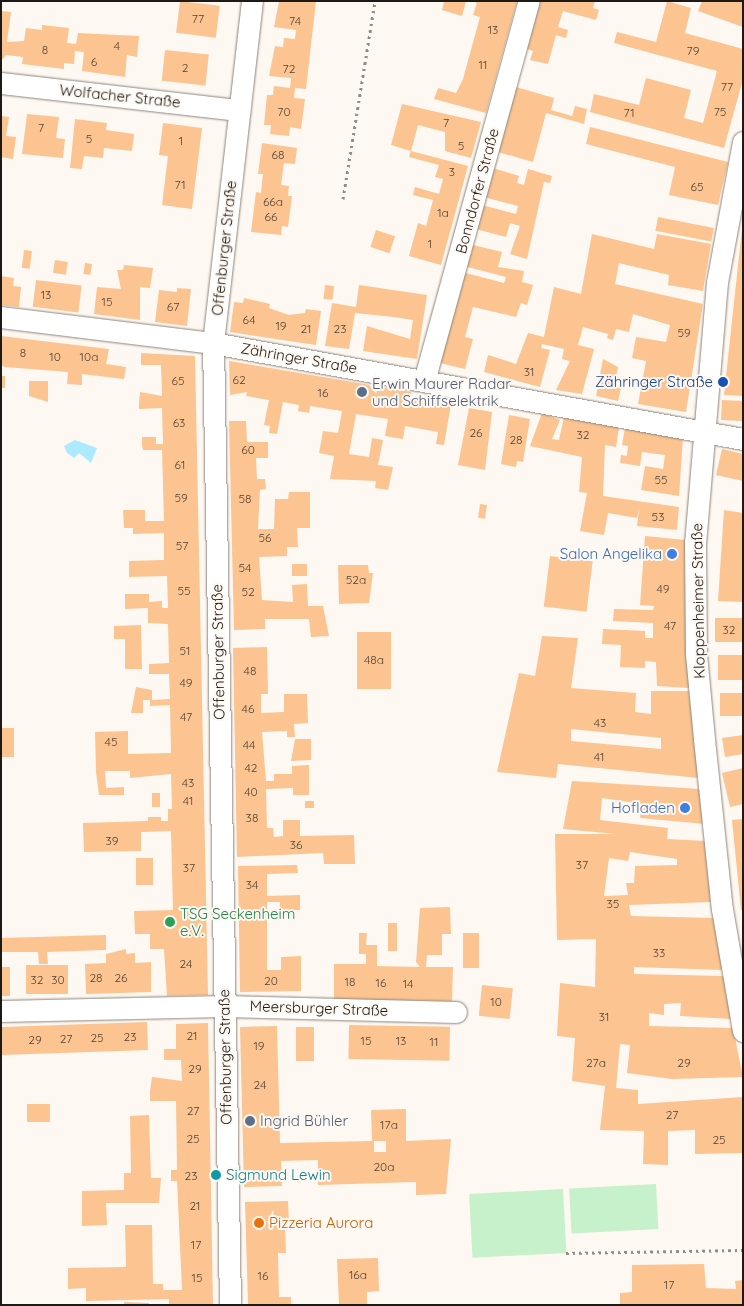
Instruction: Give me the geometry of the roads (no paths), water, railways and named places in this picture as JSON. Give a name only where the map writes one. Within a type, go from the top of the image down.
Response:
[{"type":"street","name":"Offenburger Straße","points":[[230,1305],[213,343],[252,1]]},
{"type":"street","name":"Bonndorfer Straße","points":[[424,381],[529,1]]},
{"type":"street","name":"Wolfacher Straße","points":[[1,83],[239,110]]},
{"type":"street","name":"Kloppenheimer Straße","points":[[743,142],[717,282],[695,542],[696,654],[722,909],[743,1031]]},
{"type":"street","name":"Zähringer Straße","points":[[1,317],[213,343],[743,439]]},
{"type":"street","name":"Meersburger Straße","points":[[1,1011],[224,1006],[456,1012]]},
{"type":"water","points":[[75,440],[97,448],[91,463],[79,453],[74,458],[67,453],[64,446]]},
{"type":"place","name":"Zähringer Straße","points":[[723,382]]},
{"type":"place","name":"Erwin Maurer Radar und Schiffselektrik","points":[[362,392]]},
{"type":"place","name":"Salon Angelika","points":[[672,554]]},
{"type":"place","name":"Hofladen","points":[[685,808]]},
{"type":"place","name":"TSG Seckenheim e.V.","points":[[170,922]]},
{"type":"place","name":"Ingrid Bühler","points":[[250,1121]]},
{"type":"place","name":"Sigmund Lewin","points":[[216,1175]]},
{"type":"place","name":"Pizzeria Aurora","points":[[259,1223]]}]
